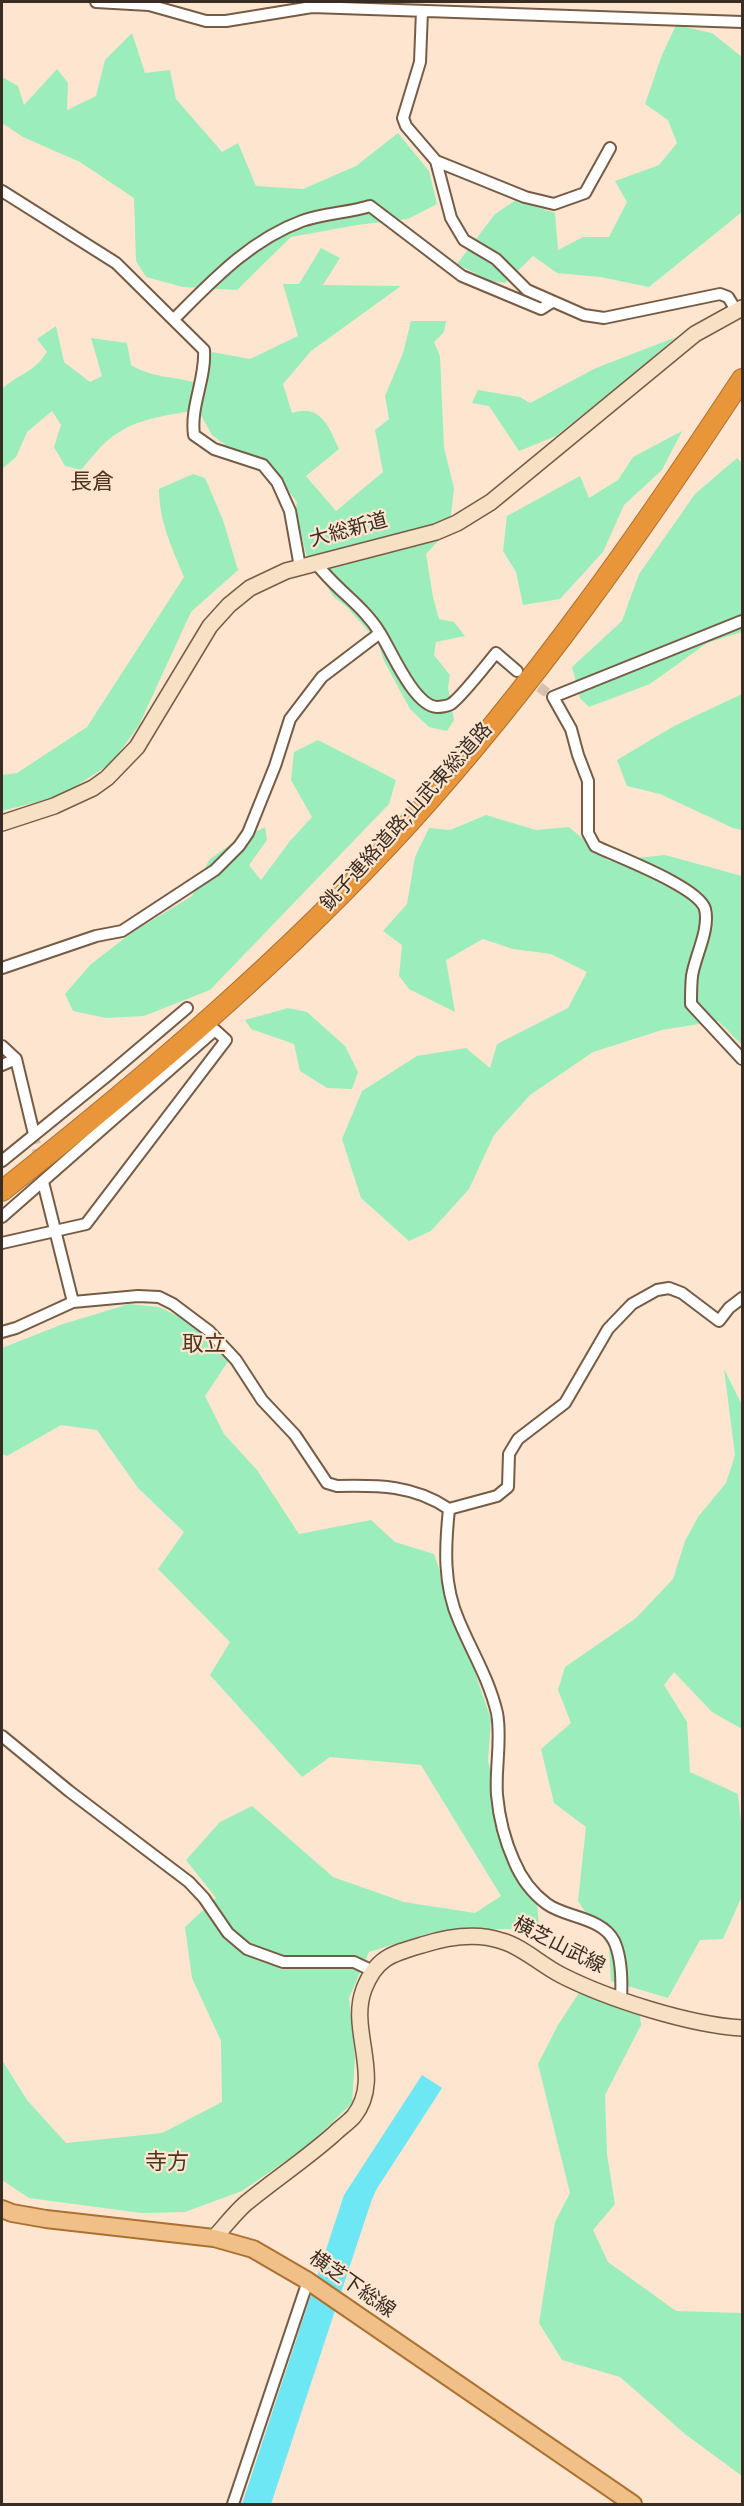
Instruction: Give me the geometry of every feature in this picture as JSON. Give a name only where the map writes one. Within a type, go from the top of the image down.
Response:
[{"type":"highway","name":"銚子連絡道路;山武東総道路","points":[[2,1191],[157,1067],[223,1008],[282,954],[410,822],[538,671],[590,602],[677,479],[742,379]]},
{"type":"main road","name":"横芝下総線","points":[[2,2209],[46,2219],[214,2238],[253,2249],[308,2282],[633,2505]]},
{"type":"street","points":[[96,2],[149,5],[206,21],[312,7],[742,22]]},
{"type":"street","points":[[422,11],[420,62],[403,118],[406,126],[436,161],[451,218],[464,240],[496,259],[527,290],[585,315],[604,318],[720,294],[728,297],[740,309]]},
{"type":"street","points":[[436,161],[525,196],[554,204],[585,194],[610,148]]},
{"type":"street","points":[[2,192],[116,263],[204,350],[205,363],[192,421],[194,435],[214,449],[262,465],[277,482],[290,511],[300,567]]},
{"type":"street","points":[[174,319],[230,264],[262,241],[303,221],[370,206],[462,276],[541,309],[552,302]]},
{"type":"street","name":"大総新道","points":[[2,824],[54,806],[93,788],[107,778],[137,747],[210,626],[229,605],[250,588],[286,571],[436,532],[457,523],[491,501],[695,334],[740,309]]},
{"type":"street","points":[[316,563],[328,579],[367,613],[404,677],[420,697],[436,707],[451,704],[496,653],[517,671]]},
{"type":"street","points":[[742,621],[553,697],[571,729],[588,781],[588,833],[595,846],[676,883],[698,896],[705,909],[704,927],[692,976],[691,1004],[742,1059]]},
{"type":"street","points":[[2,968],[96,936],[122,931],[215,870],[248,833],[275,766],[290,719],[322,677],[380,633]]},
{"type":"street","points":[[2,1161],[108,1076],[187,1008]]},
{"type":"street","points":[[2,1217],[215,1030],[226,1040],[86,1224],[2,1243]]},
{"type":"street","points":[[2,1046],[16,1059],[34,1134]]},
{"type":"street","points":[[2,1065],[16,1059]]},
{"type":"street","points":[[43,1182],[73,1302]]},
{"type":"street","points":[[2,1332],[73,1302],[138,1296],[159,1298],[173,1304],[209,1331],[236,1360],[262,1400],[295,1435],[327,1483],[337,1486],[404,1488],[417,1491],[449,1509],[497,1496],[508,1487],[509,1454],[518,1439],[565,1402],[608,1329],[632,1304],[657,1290],[669,1288],[682,1293],[719,1321],[729,1308],[742,1298]]},
{"type":"street","points":[[449,1509],[445,1567],[458,1619],[488,1681],[497,1716],[497,1796],[505,1835],[514,1861],[526,1885],[548,1905],[596,1925],[613,1940],[622,1970],[621,1999]]},
{"type":"street","points":[[2,1736],[69,1791],[189,1882],[204,1898],[228,1933],[248,1949],[283,1962],[354,1962],[371,1970],[358,2011],[366,2070],[365,2095],[354,2116],[316,2150],[243,2206],[214,2238]]},
{"type":"street","name":"横芝山武線","points":[[371,1970],[399,1952],[451,1937],[474,1936],[502,1941],[559,1974],[598,1992],[691,2020],[742,2028]]},
{"type":"street","points":[[233,2505],[308,2282]]},
{"type":"green space","points":[[676,25],[712,33],[742,57],[742,212],[649,287],[600,277],[557,273],[533,256],[505,283],[490,281],[457,264],[495,214],[516,200],[555,213],[558,250],[583,237],[609,237],[627,202],[615,181],[659,165],[677,143],[668,120],[645,104],[662,55]]},
{"type":"green space","points":[[132,33],[145,73],[170,70],[176,99],[222,152],[238,143],[256,186],[303,189],[356,166],[398,133],[429,171],[437,204],[408,219],[357,225],[291,237],[237,290],[183,287],[146,277],[136,261],[134,198],[80,162],[23,137],[2,123],[2,77],[18,86],[24,105],[57,69],[68,83],[67,110],[96,96],[105,60]]},
{"type":"green space","points":[[321,248],[340,258],[323,285],[401,286],[311,351],[283,384],[292,413],[310,411],[317,414],[327,425],[339,449],[306,476],[336,511],[383,472],[375,430],[389,419],[385,396],[403,353],[411,321],[446,321],[444,332],[434,342],[440,356],[444,448],[454,488],[451,515],[440,539],[426,554],[439,619],[454,622],[465,636],[436,642],[434,655],[450,675],[448,687],[454,720],[447,731],[429,727],[410,709],[384,661],[378,642],[347,607],[334,597],[306,555],[301,532],[294,519],[297,502],[265,460],[232,450],[212,435],[198,410],[158,417],[129,427],[104,444],[81,470],[65,466],[54,447],[61,425],[52,411],[27,432],[16,457],[2,469],[2,389],[36,365],[47,352],[37,339],[56,326],[64,362],[90,382],[102,376],[91,338],[127,343],[131,365],[141,370],[159,376],[186,380],[205,387],[212,352],[250,359],[298,336],[283,284],[299,284]]},
{"type":"green space","points":[[676,337],[556,436],[519,451],[489,406],[472,403],[478,390],[520,397],[530,403],[596,368]]},
{"type":"green space","points":[[682,431],[662,470],[624,505],[603,552],[560,599],[523,605],[516,572],[503,551],[507,516],[580,476],[589,498],[618,480],[633,457]]},
{"type":"green space","points":[[737,458],[742,463],[742,632],[707,643],[650,684],[589,707],[580,698],[572,667],[622,621],[639,574],[695,494]]},
{"type":"green space","points":[[193,474],[205,478],[223,520],[238,570],[191,612],[139,725],[112,763],[60,796],[2,811],[2,775],[17,773],[87,727],[184,577],[164,523],[159,489]]},
{"type":"green space","points":[[742,694],[742,830],[660,794],[627,786],[617,760],[674,726]]},
{"type":"green space","points":[[318,740],[396,780],[389,804],[210,990],[144,1016],[106,1018],[73,1011],[65,994],[90,965],[131,933],[192,896],[209,860],[231,844],[265,827],[267,840],[249,865],[261,880],[290,841],[312,817],[291,780],[294,752]]},
{"type":"green space","points":[[486,815],[536,830],[569,827],[609,861],[665,855],[742,876],[742,1045],[718,1021],[662,1030],[593,1052],[530,1095],[494,1135],[469,1189],[431,1231],[409,1241],[361,1198],[342,1139],[362,1091],[417,1056],[466,1048],[490,1068],[497,1044],[568,1008],[587,972],[551,954],[513,949],[483,939],[446,960],[455,1012],[409,989],[399,976],[402,945],[383,931],[407,904],[415,857],[429,828],[450,830]]},
{"type":"green space","points":[[288,1008],[307,1012],[345,1046],[358,1072],[352,1089],[327,1088],[300,1071],[294,1044],[251,1029],[245,1020]]},
{"type":"green space","points":[[129,1304],[159,1307],[190,1322],[229,1360],[205,1396],[224,1434],[257,1470],[299,1534],[371,1520],[395,1542],[434,1554],[491,1719],[488,1761],[505,1835],[536,1895],[539,1924],[528,1928],[434,1932],[369,1952],[349,1998],[355,2058],[352,2103],[309,2145],[242,2191],[185,2212],[141,2213],[29,2198],[2,2180],[2,2060],[27,2100],[66,2143],[162,2133],[222,2102],[221,2041],[192,1978],[185,1927],[216,1898],[186,1860],[220,1822],[252,1806],[333,1877],[404,1902],[475,1913],[501,1896],[421,1765],[330,1757],[302,1777],[210,1675],[230,1642],[158,1569],[184,1532],[138,1488],[97,1430],[61,1425],[7,1456],[2,1454],[2,1348],[63,1324]]},
{"type":"green space","points":[[724,1369],[742,1405],[742,1729],[712,1712],[674,1672],[664,1685],[687,1722],[690,1772],[738,1794],[742,1833],[742,1896],[723,1939],[700,1940],[668,1998],[611,1981],[609,1947],[578,1901],[586,1827],[554,1803],[541,1749],[571,1723],[558,1690],[565,1667],[636,1618],[673,1579],[685,1541],[698,1517],[726,1483],[735,1455]]},
{"type":"green space","points":[[580,1991],[640,2015],[641,2025],[605,2095],[607,2154],[615,2204],[593,2230],[608,2262],[676,2311],[742,2313],[742,2476],[685,2434],[620,2377],[562,2360],[539,2323],[555,2222],[570,2193],[538,2064],[558,2025]]},
{"type":"water","points":[[422,2075],[442,2088],[376,2190],[371,2202],[271,2504],[242,2504],[344,2195]]},
{"type":"tunnel","points":[[527,678],[553,697]]},
{"type":"tunnel","points":[[34,1134],[43,1182]]},
{"type":"district","name":"長倉","points":[[92,485]]},
{"type":"district","name":"取立","points":[[204,1347]]},
{"type":"district","name":"寺方","points":[[167,2165]]}]
